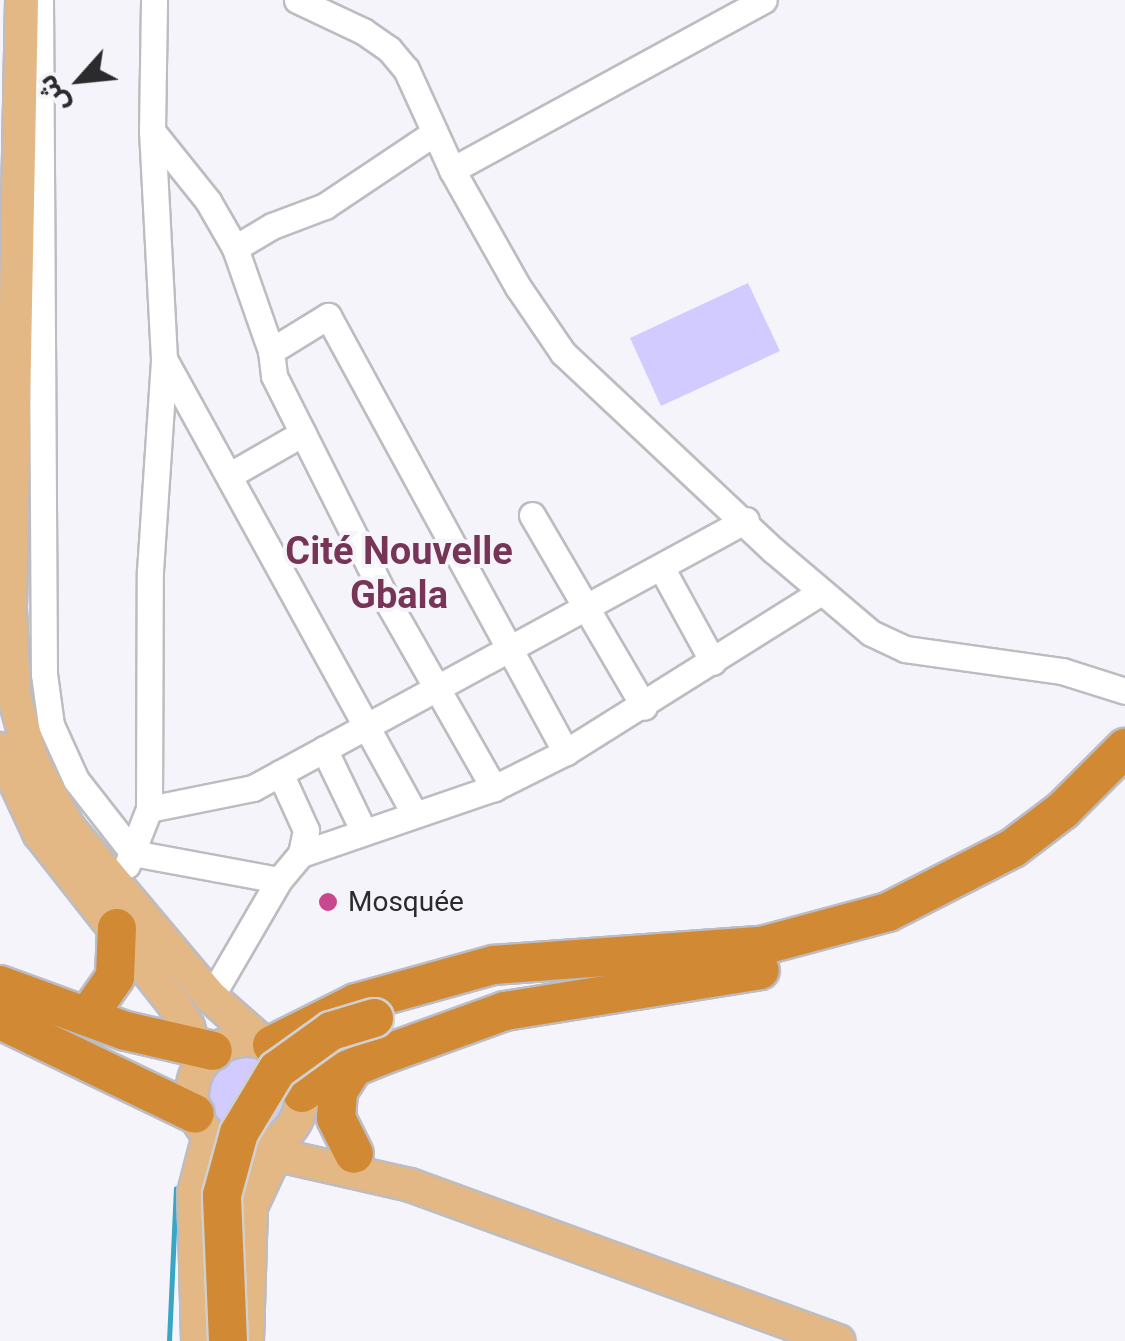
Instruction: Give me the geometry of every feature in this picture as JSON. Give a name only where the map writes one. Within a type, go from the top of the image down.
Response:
[{"type":"highway","points":[[228,1341],[222,1195],[239,1134],[277,1070],[332,1031],[518,985],[584,982],[761,946],[888,912],[1013,848],[1064,810],[1125,748]]},
{"type":"highway","points":[[267,1043],[356,1004],[492,964],[641,970],[795,965],[896,935],[1036,861],[1125,784]]},
{"type":"highway","points":[[87,1017],[115,977],[117,928]]},
{"type":"highway","points":[[283,1128],[353,1068],[506,1011],[641,970]]},
{"type":"highway","points":[[0,985],[202,1055]]},
{"type":"highway","points":[[0,1020],[202,1124]]},
{"type":"highway","points":[[353,1068],[336,1104],[339,1132],[354,1154]]},
{"type":"main road","points":[[22,0],[12,682],[23,732],[44,787],[69,828],[211,997],[297,1070],[283,1128],[251,1208],[247,1341]]},
{"type":"main road","points":[[0,750],[39,832],[175,1006],[202,1055],[192,1094],[202,1124],[194,1193],[198,1341]]},
{"type":"main road","points":[[202,1055],[236,1040],[267,1043]]},
{"type":"main road","points":[[202,1124],[236,1149],[283,1128],[354,1154],[410,1185]]},
{"type":"main road","points":[[283,1128],[410,1185],[838,1341]]},
{"type":"street","points":[[40,0],[46,700],[60,751],[76,780],[133,853],[279,880]]},
{"type":"street","points":[[116,888],[150,809],[150,571],[164,360],[152,130],[154,0]]},
{"type":"street","points":[[297,0],[363,31],[389,48],[406,69],[452,170],[518,287],[563,353],[822,592],[880,640],[905,649],[1062,672],[1125,691]]},
{"type":"street","points":[[452,170],[764,0]]},
{"type":"street","points":[[152,130],[208,201],[235,248],[271,351],[274,376],[386,599],[494,788]]},
{"type":"street","points":[[235,248],[272,226],[326,206],[434,132]]},
{"type":"street","points":[[271,351],[328,316],[566,752]]},
{"type":"street","points":[[164,360],[414,813]]},
{"type":"street","points":[[230,475],[304,433]]},
{"type":"street","points":[[532,515],[644,706]]},
{"type":"street","points":[[150,809],[252,788],[746,520]]},
{"type":"street","points":[[661,567],[712,662]]},
{"type":"street","points":[[301,854],[494,788],[566,752],[822,592]]},
{"type":"street","points":[[324,748],[363,830]]},
{"type":"street","points":[[211,997],[279,880],[301,854],[306,830],[280,773]]},
{"type":"shaded area","points":[[748,283],[780,351],[661,406],[630,338]]},
{"type":"shaded area","points":[[263,1053],[292,1103],[286,1119],[266,1136],[217,1128],[203,1097],[205,1079],[229,1054]]},
{"type":"waterway","points":[[169,1341],[176,1188]]},
{"type":"place","name":"Mosquée","points":[[328,902]]},
{"type":"district","name":"Cité Nouvelle Gbala","points":[[399,574]]}]
